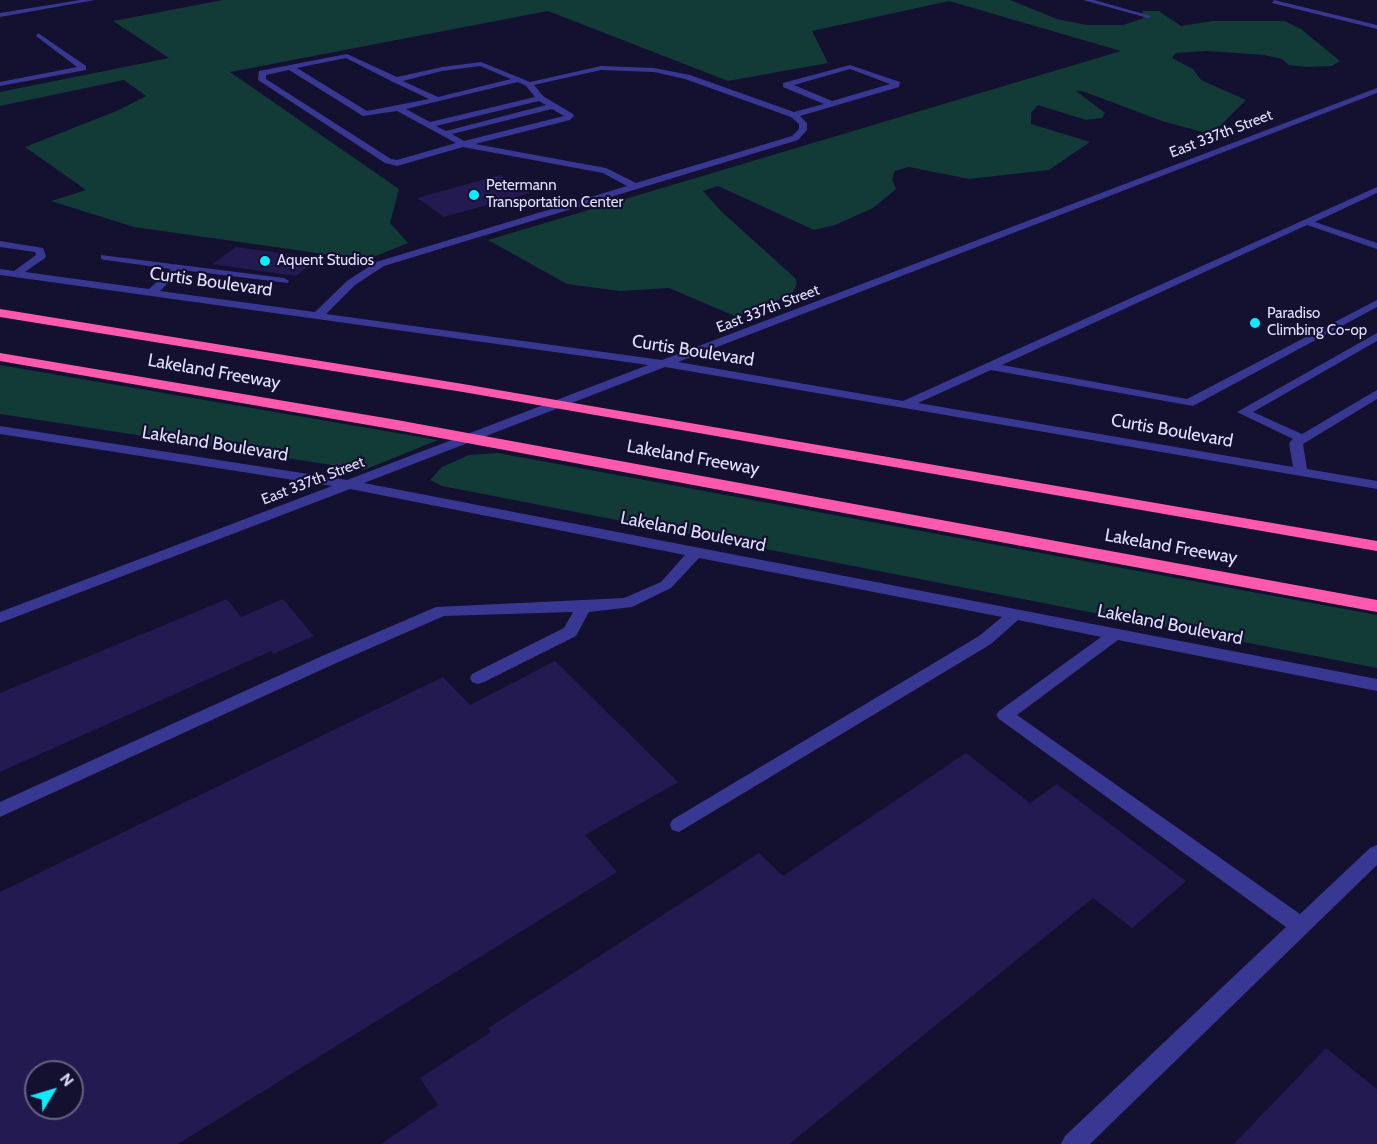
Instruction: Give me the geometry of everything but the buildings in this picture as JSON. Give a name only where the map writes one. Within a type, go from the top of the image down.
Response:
[{"type":"highway","name":"Lakeland Freeway","points":[[0,313],[463,388],[1377,546]]},
{"type":"highway","name":"Lakeland Freeway","points":[[0,357],[397,425],[1377,606]]},
{"type":"street","points":[[0,15],[92,0]]},
{"type":"street","points":[[1086,0],[1148,16]]},
{"type":"street","points":[[1275,2],[1377,27]]},
{"type":"street","points":[[0,84],[83,68],[38,35]]},
{"type":"street","points":[[396,80],[473,63],[529,84],[540,98],[570,116],[397,163],[388,161],[262,80],[262,73],[347,56],[396,80],[437,100]]},
{"type":"street","points":[[318,315],[351,283],[380,264],[795,138],[803,130],[802,123],[794,115],[687,77],[628,67],[601,68],[529,84]]},
{"type":"street","points":[[290,68],[366,114],[437,100],[518,80]]},
{"type":"street","points":[[794,115],[832,104],[896,85],[897,84],[846,68],[786,85],[832,104]]},
{"type":"street","name":"East 337th Street","points":[[0,618],[1377,90]]},
{"type":"street","points":[[428,125],[540,98]]},
{"type":"street","points":[[444,134],[553,106]]},
{"type":"street","points":[[398,108],[463,144],[606,171],[634,186]]},
{"type":"street","points":[[906,404],[1377,190]]},
{"type":"street","points":[[1307,222],[1377,246]]},
{"type":"street","points":[[0,244],[39,250],[41,256],[16,274]]},
{"type":"street","points":[[105,257],[284,281]]},
{"type":"street","points":[[152,292],[179,267]]},
{"type":"street","name":"Curtis Boulevard","points":[[0,272],[666,364],[1300,470],[1377,485]]},
{"type":"street","points":[[990,366],[1189,403],[1377,303]]},
{"type":"street","points":[[1303,439],[1243,412],[1377,336]]},
{"type":"street","points":[[1300,470],[1296,443],[1377,394]]},
{"type":"street","name":"Lakeland Boulevard","points":[[0,430],[346,484],[1377,685]]},
{"type":"street","points":[[0,810],[317,665],[442,611],[584,607],[627,603],[666,585],[696,552]]},
{"type":"street","points":[[478,678],[570,632],[584,607]]},
{"type":"street","points":[[679,825],[985,640],[1015,615]]},
{"type":"street","points":[[1115,634],[1005,715],[1301,926]]},
{"type":"street","points":[[1073,1144],[1377,853]]},
{"type":"green space","points":[[223,0],[1010,0],[1057,19],[1087,25],[1123,25],[1144,18],[1142,11],[1159,11],[1181,26],[1212,21],[1284,21],[1301,29],[1340,61],[1332,66],[1306,67],[1289,65],[1282,59],[1264,55],[1207,51],[1176,53],[1172,58],[1193,69],[1201,80],[1246,100],[1216,130],[1203,132],[1165,122],[1082,91],[1076,91],[1105,113],[1102,118],[1086,120],[1038,105],[1031,113],[1031,124],[1090,142],[1049,170],[969,179],[909,167],[895,171],[892,179],[896,189],[873,208],[835,225],[814,230],[718,186],[703,191],[722,212],[795,278],[797,283],[793,292],[767,306],[737,317],[669,288],[620,291],[567,284],[488,240],[1121,51],[949,1],[812,31],[828,63],[728,81],[548,11],[230,72],[399,189],[390,223],[408,243],[366,260],[134,227],[51,201],[86,190],[25,147],[119,110],[146,96],[124,80],[0,106],[0,92],[169,58],[113,21]]},
{"type":"green space","points":[[0,365],[438,440],[364,470],[0,414]]},
{"type":"green space","points":[[498,453],[1377,615],[1377,668],[442,486],[430,480],[442,467],[469,455]]},
{"type":"place","name":"Petermann Transportation Center","points":[[474,195]]},
{"type":"place","name":"Aquent Studios","points":[[265,261]]},
{"type":"place","name":"Paradiso Climbing Co-op","points":[[1255,323]]}]
